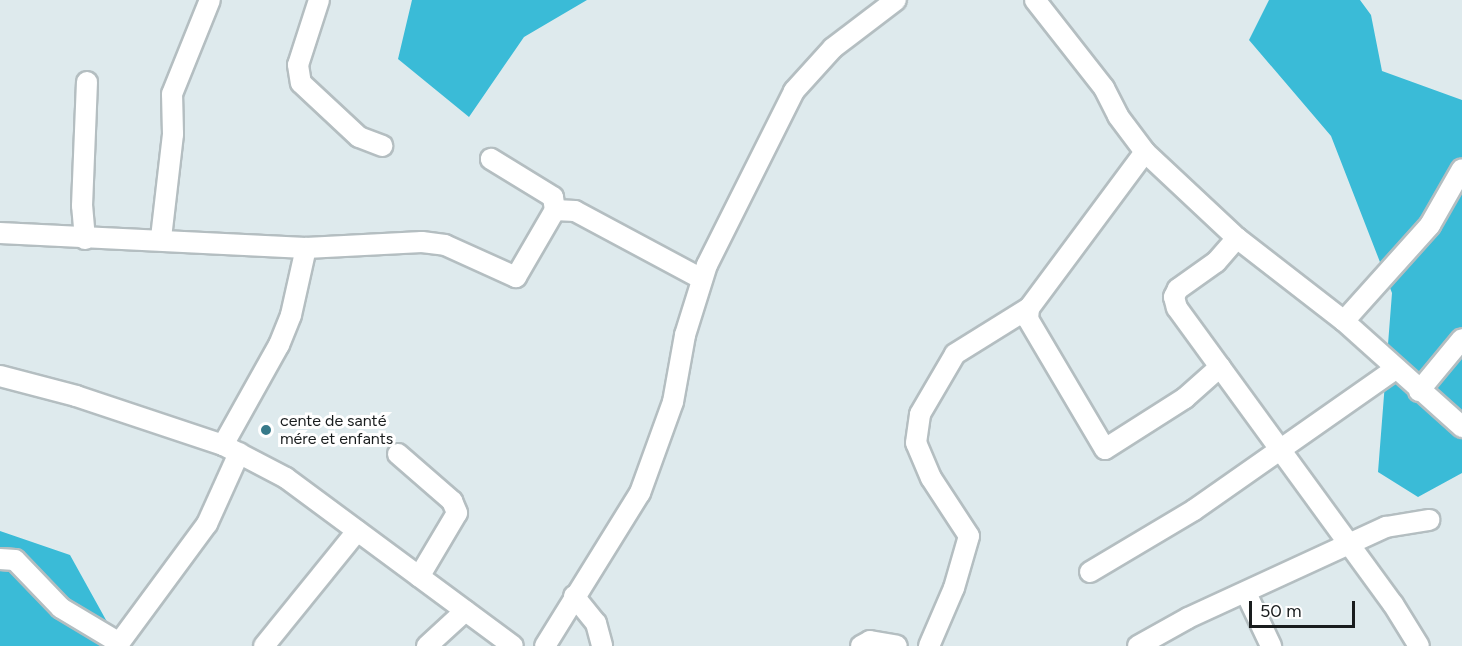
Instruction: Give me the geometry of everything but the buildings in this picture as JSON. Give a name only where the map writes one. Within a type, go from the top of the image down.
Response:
[{"type":"street","points":[[161,238],[173,134],[172,94],[210,0]]},
{"type":"street","points":[[319,0],[298,65],[301,83],[352,132],[382,146]]},
{"type":"street","points":[[545,646],[640,493],[673,402],[685,335],[702,279],[794,92],[833,48],[896,0]]},
{"type":"street","points":[[1035,0],[1104,88],[1118,116],[1145,152],[1237,238],[1344,321],[1394,370],[1462,427]]},
{"type":"street","points":[[85,239],[82,206],[87,82]]},
{"type":"street","points":[[929,646],[954,588],[969,536],[931,478],[916,443],[920,414],[955,354],[1029,308],[1145,152]]},
{"type":"street","points":[[0,233],[85,239],[161,238],[306,248],[422,242],[445,245],[516,277],[555,210],[553,197],[491,159]]},
{"type":"street","points":[[1344,321],[1430,225],[1462,169]]},
{"type":"street","points":[[555,210],[575,211],[702,279]]},
{"type":"street","points":[[1237,238],[1174,297],[1220,368],[1282,449],[1419,646]]},
{"type":"street","points":[[0,559],[15,560],[61,608],[118,644],[207,524],[231,449],[291,315],[306,248]]},
{"type":"street","points":[[1029,308],[1031,327],[1105,449],[1185,398],[1220,368]]},
{"type":"street","points":[[1419,391],[1462,339]]},
{"type":"street","points":[[1090,572],[1194,510],[1394,370]]},
{"type":"street","points":[[0,376],[76,396],[231,449],[286,478],[513,646]]},
{"type":"street","points":[[398,454],[452,501],[457,513],[419,577]]},
{"type":"street","points":[[1138,646],[1386,527],[1429,520]]},
{"type":"street","points":[[264,646],[357,531]]},
{"type":"street","points":[[1246,593],[1271,646]]},
{"type":"street","points":[[574,596],[596,623],[602,646]]},
{"type":"street","points":[[427,646],[465,611]]},
{"type":"street","points":[[861,646],[870,641],[897,646]]},
{"type":"shaded area","points":[[412,0],[587,0],[524,37],[469,117],[398,59]]},
{"type":"shaded area","points":[[1269,0],[1360,0],[1371,15],[1382,71],[1462,100],[1462,473],[1418,497],[1378,472],[1392,293],[1331,136],[1249,40]]},
{"type":"shaded area","points":[[0,531],[70,555],[111,629],[130,646],[0,646]]},
{"type":"place","name":"cente de santé mére et enfants","points":[[266,430]]}]
